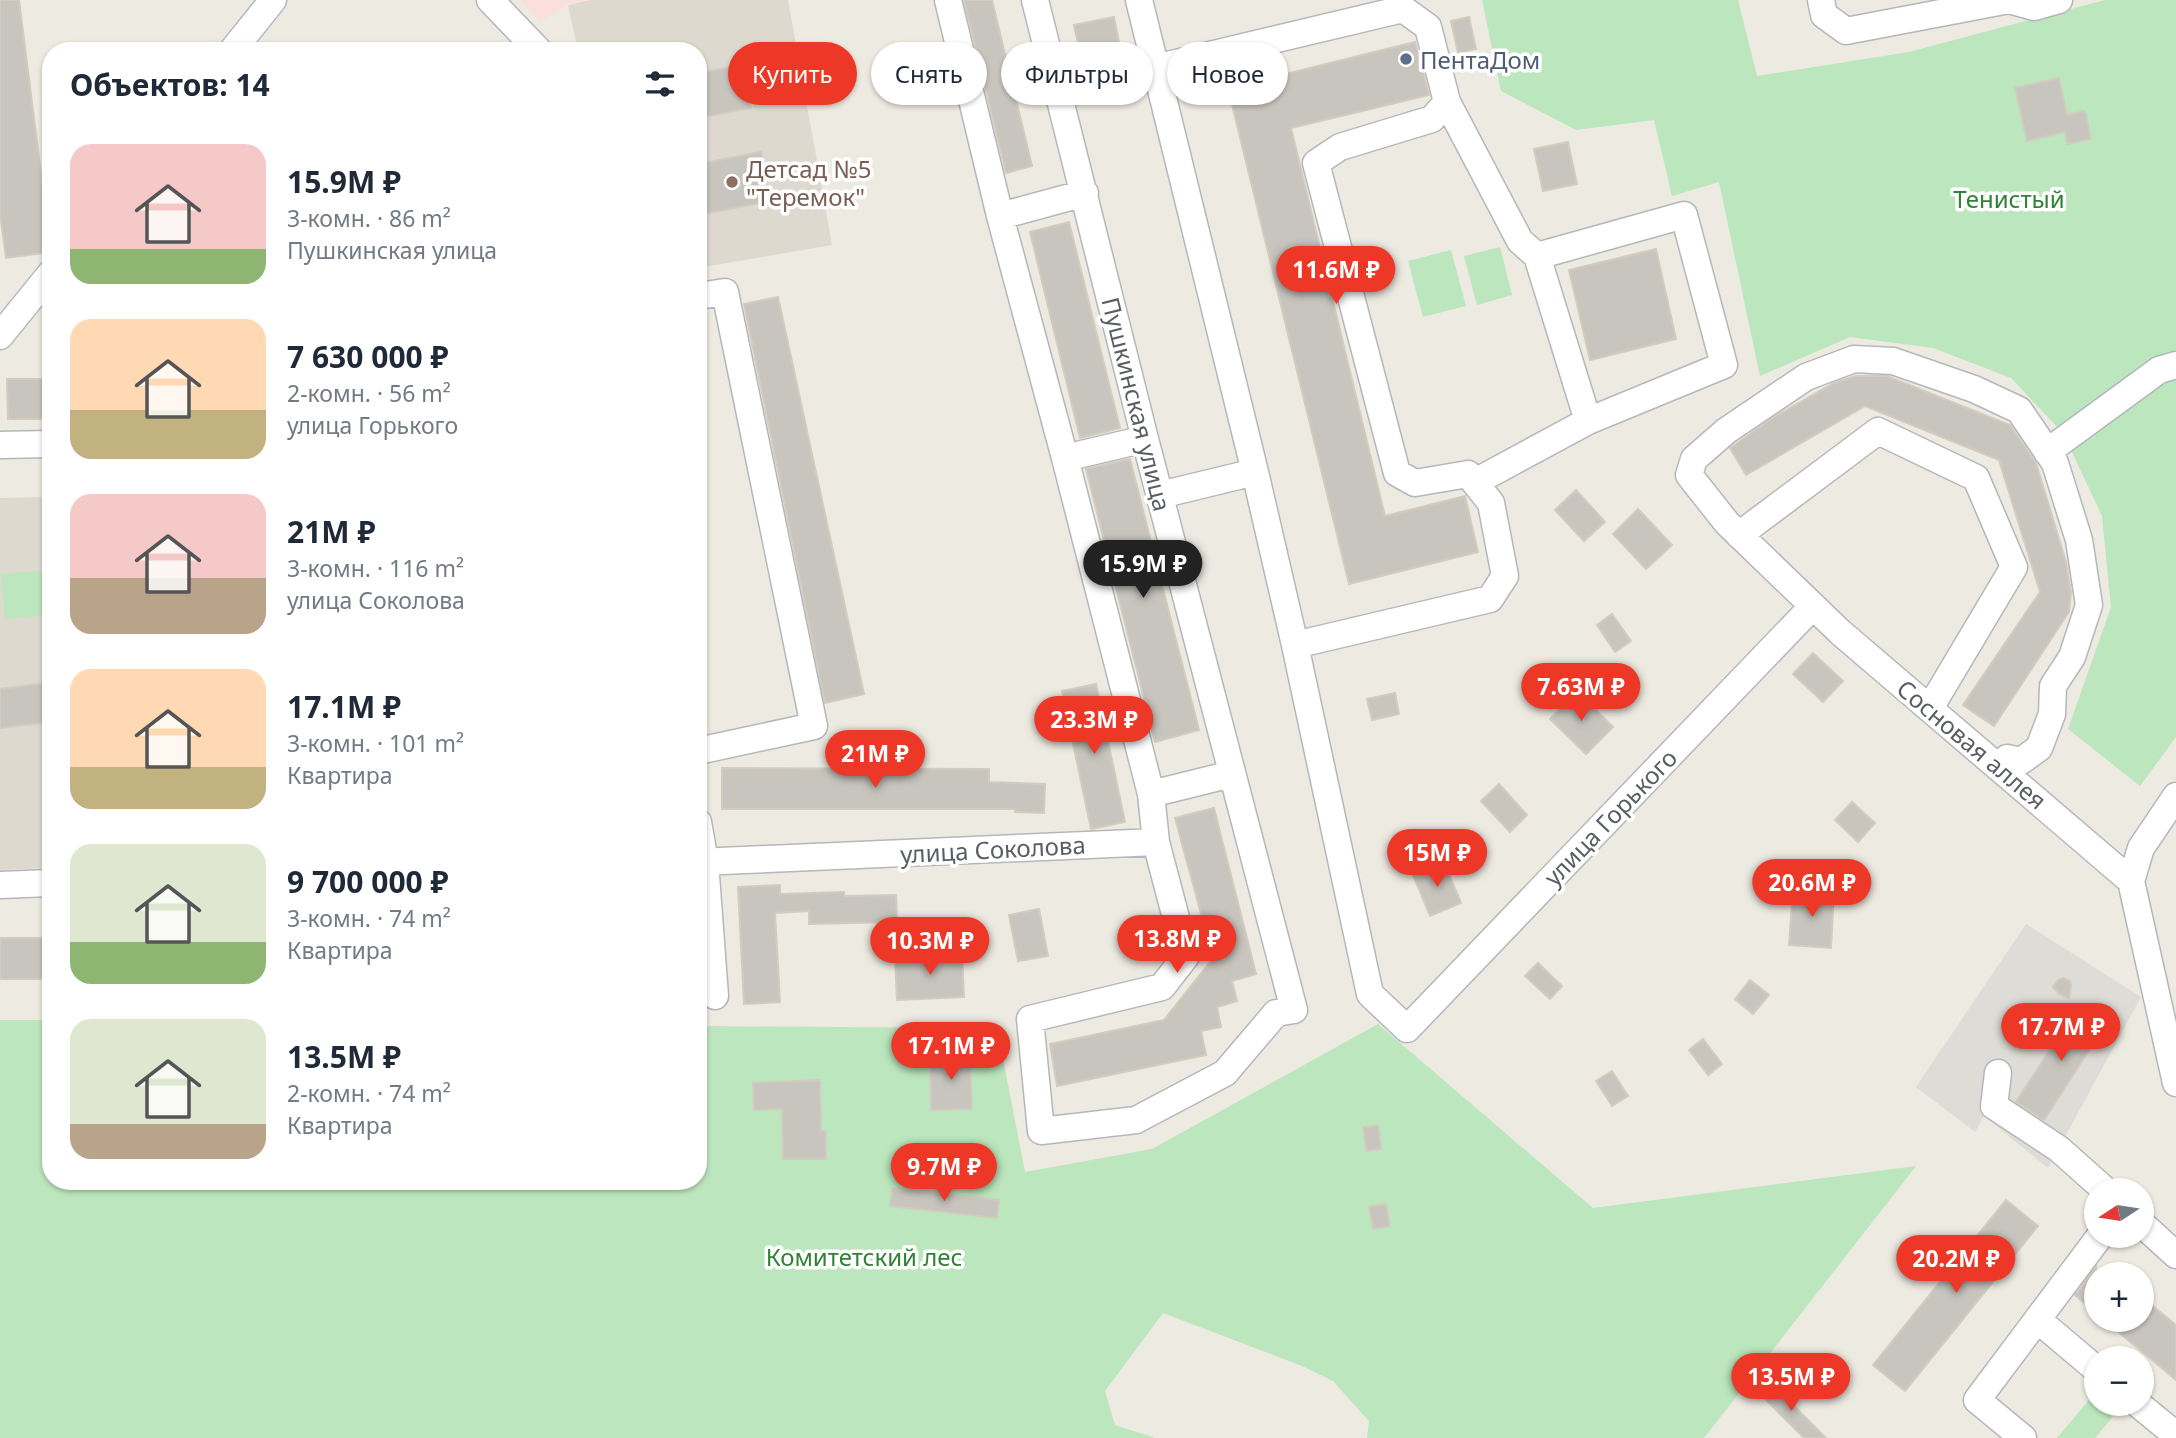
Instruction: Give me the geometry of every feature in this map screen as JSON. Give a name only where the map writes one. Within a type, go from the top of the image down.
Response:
[{"type":"street","points":[[490,0],[530,42]]},
{"type":"street","points":[[948,0],[1000,216],[1151,794],[1156,842]]},
{"type":"street","name":"Пушкинская улица","points":[[1035,0],[1144,439],[1294,1010],[1276,1013],[1225,1073],[1136,1120],[1041,1131],[1030,1019],[1162,987],[1186,956],[1156,842]]},
{"type":"street","points":[[1139,0],[1295,645],[1490,599],[1505,576],[1491,503],[1468,474],[1415,483],[1396,472],[1316,163],[1340,147],[1432,119],[1447,102]]},
{"type":"street","points":[[1821,0],[1825,15],[1846,31],[2008,0],[2035,7],[2059,0]]},
{"type":"street","points":[[239,42],[270,2]]},
{"type":"street","points":[[1156,68],[1403,9],[1428,27],[1447,102],[1520,241],[1538,256],[1588,421]]},
{"type":"street","points":[[1000,216],[1084,193]]},
{"type":"street","points":[[1475,482],[1588,421],[1724,365],[1684,215],[1538,256]]},
{"type":"street","points":[[0,336],[42,284]]},
{"type":"street","points":[[707,295],[725,292],[814,726],[707,749]]},
{"type":"street","name":"Сосновая аллея","points":[[2047,452],[2019,411],[1974,389],[1893,362],[1854,359],[1806,377],[1726,431],[1694,459],[1689,475],[1739,535],[1813,606],[2131,881]]},
{"type":"street","points":[[2002,769],[2007,758],[2021,761],[2039,748],[2052,715],[2053,686],[2072,657],[2090,605],[2079,540],[2054,463],[2047,452],[2159,370],[2176,365]]},
{"type":"street","points":[[1739,535],[1878,431],[1976,478],[2014,567],[1930,708]]},
{"type":"street","points":[[1065,458],[1144,439]]},
{"type":"street","points":[[0,445],[42,444]]},
{"type":"street","points":[[1160,495],[1255,472]]},
{"type":"street","name":"улица Горького","points":[[1295,645],[1370,994],[1407,1029],[1813,606]]},
{"type":"street","points":[[1151,794],[1232,774]]},
{"type":"street","points":[[2176,796],[2141,848],[2131,881],[2176,1083]]},
{"type":"street","name":"улица Соколова","points":[[707,862],[1156,842]]},
{"type":"street","points":[[0,885],[42,883]]},
{"type":"street","points":[[707,914],[715,996]]},
{"type":"street","points":[[1998,1073],[1994,1106],[2059,1149],[2092,1178]]},
{"type":"street","points":[[2154,1235],[2176,1255]]},
{"type":"street","points":[[2023,1438],[1977,1401],[2091,1248]]},
{"type":"street","points":[[2038,1320],[2084,1359]]},
{"type":"street","points":[[2153,1416],[2176,1435]]},
{"type":"shaded area","points":[[520,0],[590,0],[568,5],[540,21]]},
{"type":"shaded area","points":[[590,0],[788,0],[796,42],[728,42],[728,105],[807,105],[832,245],[707,266],[707,42],[576,42],[568,5]]},
{"type":"shaded area","points":[[42,497],[42,868],[0,870],[0,498]]},
{"type":"shaded area","points":[[2026,924],[2141,997],[2048,1168],[1984,1116],[1975,1132],[1916,1087]]},
{"type":"green space","name":"Тенистый","points":[[1482,0],[1738,0],[1757,76],[1909,52],[2105,0],[2176,0],[2176,737],[2140,786],[2068,729],[2111,607],[2102,516],[2063,433],[2011,378],[1933,348],[1850,337],[1760,376],[1719,182],[1672,196],[1654,120],[1576,130],[1501,91]]},
{"type":"green space","points":[[1500,247],[1512,295],[1477,305],[1464,256]]},
{"type":"green space","points":[[1451,250],[1466,306],[1423,317],[1408,261]]},
{"type":"green space","points":[[42,571],[42,616],[5,619],[1,574]]},
{"type":"green space","name":"Комитетский лес","points":[[0,1020],[42,1020],[42,1190],[707,1190],[707,1026],[997,1028],[1025,1172],[1152,1149],[1378,1024],[1593,1208],[1916,1166],[1704,1438],[1367,1438],[1369,1421],[1333,1381],[1302,1366],[1163,1313],[1105,1391],[1115,1425],[1155,1438],[0,1438]]},
{"type":"green space","points":[[2084,1406],[2084,1416],[2113,1416],[2095,1438],[2057,1438]]},
{"type":"building","points":[[0,0],[19,0],[42,181],[42,253],[6,258],[0,213]]},
{"type":"building","points":[[964,0],[992,0],[1002,42],[1001,105],[1017,105],[1032,166],[1006,173],[987,95],[987,42],[974,42]]},
{"type":"building","points":[[1114,17],[1119,42],[1078,42],[1074,25]]},
{"type":"building","points":[[1469,17],[1476,49],[1458,53],[1451,21]]},
{"type":"building","points":[[1415,42],[1429,95],[1291,128],[1385,516],[1465,496],[1478,552],[1349,584],[1232,105],[1288,105],[1288,73]]},
{"type":"building","points":[[728,68],[728,105],[750,105],[751,108],[707,116],[707,71]]},
{"type":"building","points":[[2059,78],[2067,115],[2085,111],[2091,139],[2067,144],[2065,132],[2027,141],[2015,88]]},
{"type":"building","points":[[1568,142],[1577,184],[1543,191],[1534,149]]},
{"type":"building","name":"Детсад №5 \"Теремок\"","points":[[761,152],[770,201],[707,213],[707,162]]},
{"type":"building","points":[[1069,222],[1120,428],[1080,438],[1030,232]]},
{"type":"building","points":[[1656,249],[1676,339],[1590,360],[1569,270]]},
{"type":"building","points":[[778,297],[864,694],[825,703],[744,304]]},
{"type":"building","points":[[1855,376],[1887,376],[2010,425],[2036,463],[2066,562],[2071,592],[2069,612],[1994,726],[1963,705],[2040,592],[1999,460],[1865,406],[1746,475],[1730,448],[1774,417],[1834,383]]},
{"type":"building","points":[[7,379],[42,379],[42,419],[8,419]]},
{"type":"building","points":[[1130,459],[1199,730],[1155,742],[1086,469]]},
{"type":"building","points":[[1576,490],[1605,522],[1584,541],[1555,510]]},
{"type":"building","points":[[1638,509],[1672,545],[1646,569],[1613,534]]},
{"type":"building","points":[[1612,614],[1631,641],[1615,652],[1597,625]]},
{"type":"building","points":[[1813,653],[1843,681],[1823,702],[1793,674]]},
{"type":"building","points":[[42,683],[42,723],[0,728],[0,689]]},
{"type":"building","points":[[1096,684],[1125,822],[1091,829],[1062,691]]},
{"type":"building","points":[[1577,691],[1613,727],[1586,754],[1550,719]]},
{"type":"building","points":[[1395,693],[1399,714],[1372,720],[1367,699]]},
{"type":"building","points":[[722,768],[989,769],[989,782],[1045,784],[1044,813],[1015,812],[1015,809],[722,809]]},
{"type":"building","points":[[1499,784],[1527,815],[1510,832],[1481,801]]},
{"type":"building","points":[[1852,802],[1875,823],[1858,842],[1835,820]]},
{"type":"building","points":[[1214,808],[1256,974],[1232,981],[1237,1001],[1217,1007],[1221,1027],[1201,1031],[1206,1055],[1057,1086],[1050,1044],[1164,1020],[1213,958],[1175,818]]},
{"type":"building","points":[[1444,862],[1461,903],[1430,916],[1413,875]]},
{"type":"building","points":[[780,885],[780,894],[844,892],[844,896],[896,895],[897,922],[809,924],[809,911],[775,913],[780,1002],[744,1004],[738,887]]},
{"type":"building","points":[[1793,890],[1834,893],[1831,948],[1789,945]]},
{"type":"building","points":[[1039,909],[1048,956],[1018,961],[1009,915]]},
{"type":"building","points":[[0,938],[42,938],[42,979],[0,979]]},
{"type":"building","points":[[962,954],[964,997],[897,1000],[895,958]]},
{"type":"building","points":[[1538,963],[1562,986],[1550,999],[1525,976]]},
{"type":"building","points":[[2063,978],[2070,981],[2069,998],[2059,994],[2053,987]]},
{"type":"building","points":[[1750,980],[1769,995],[1753,1014],[1735,999]]},
{"type":"building","points":[[2078,1006],[2106,1024],[2044,1120],[2016,1102]]},
{"type":"building","points":[[1703,1039],[1722,1064],[1708,1075],[1689,1050]]},
{"type":"building","points":[[970,1054],[972,1109],[931,1110],[930,1055]]},
{"type":"building","points":[[1612,1071],[1628,1096],[1612,1106],[1596,1081]]},
{"type":"building","points":[[820,1080],[821,1131],[826,1131],[826,1159],[783,1159],[782,1109],[754,1110],[753,1083]]},
{"type":"building","points":[[1378,1125],[1381,1149],[1366,1151],[1363,1127]]},
{"type":"building","points":[[892,1188],[999,1200],[997,1218],[890,1206]]},
{"type":"building","points":[[2006,1200],[2038,1226],[1905,1391],[1873,1365]]},
{"type":"building","points":[[1386,1204],[1390,1226],[1373,1229],[1369,1206]]},
{"type":"building","points":[[2084,1283],[2084,1303],[2075,1295]]},
{"type":"building","points":[[2154,1307],[2176,1325],[2176,1380],[2154,1362],[2154,1346],[2135,1346],[2118,1332],[2154,1332]]},
{"type":"building","points":[[1771,1383],[1826,1438],[1804,1438],[1760,1394]]},
{"type":"place","name":"ПентаДом","points":[[1406,59]]},
{"type":"place","name":"Детсад №5 \"Теремок\"","points":[[732,182]]}]
